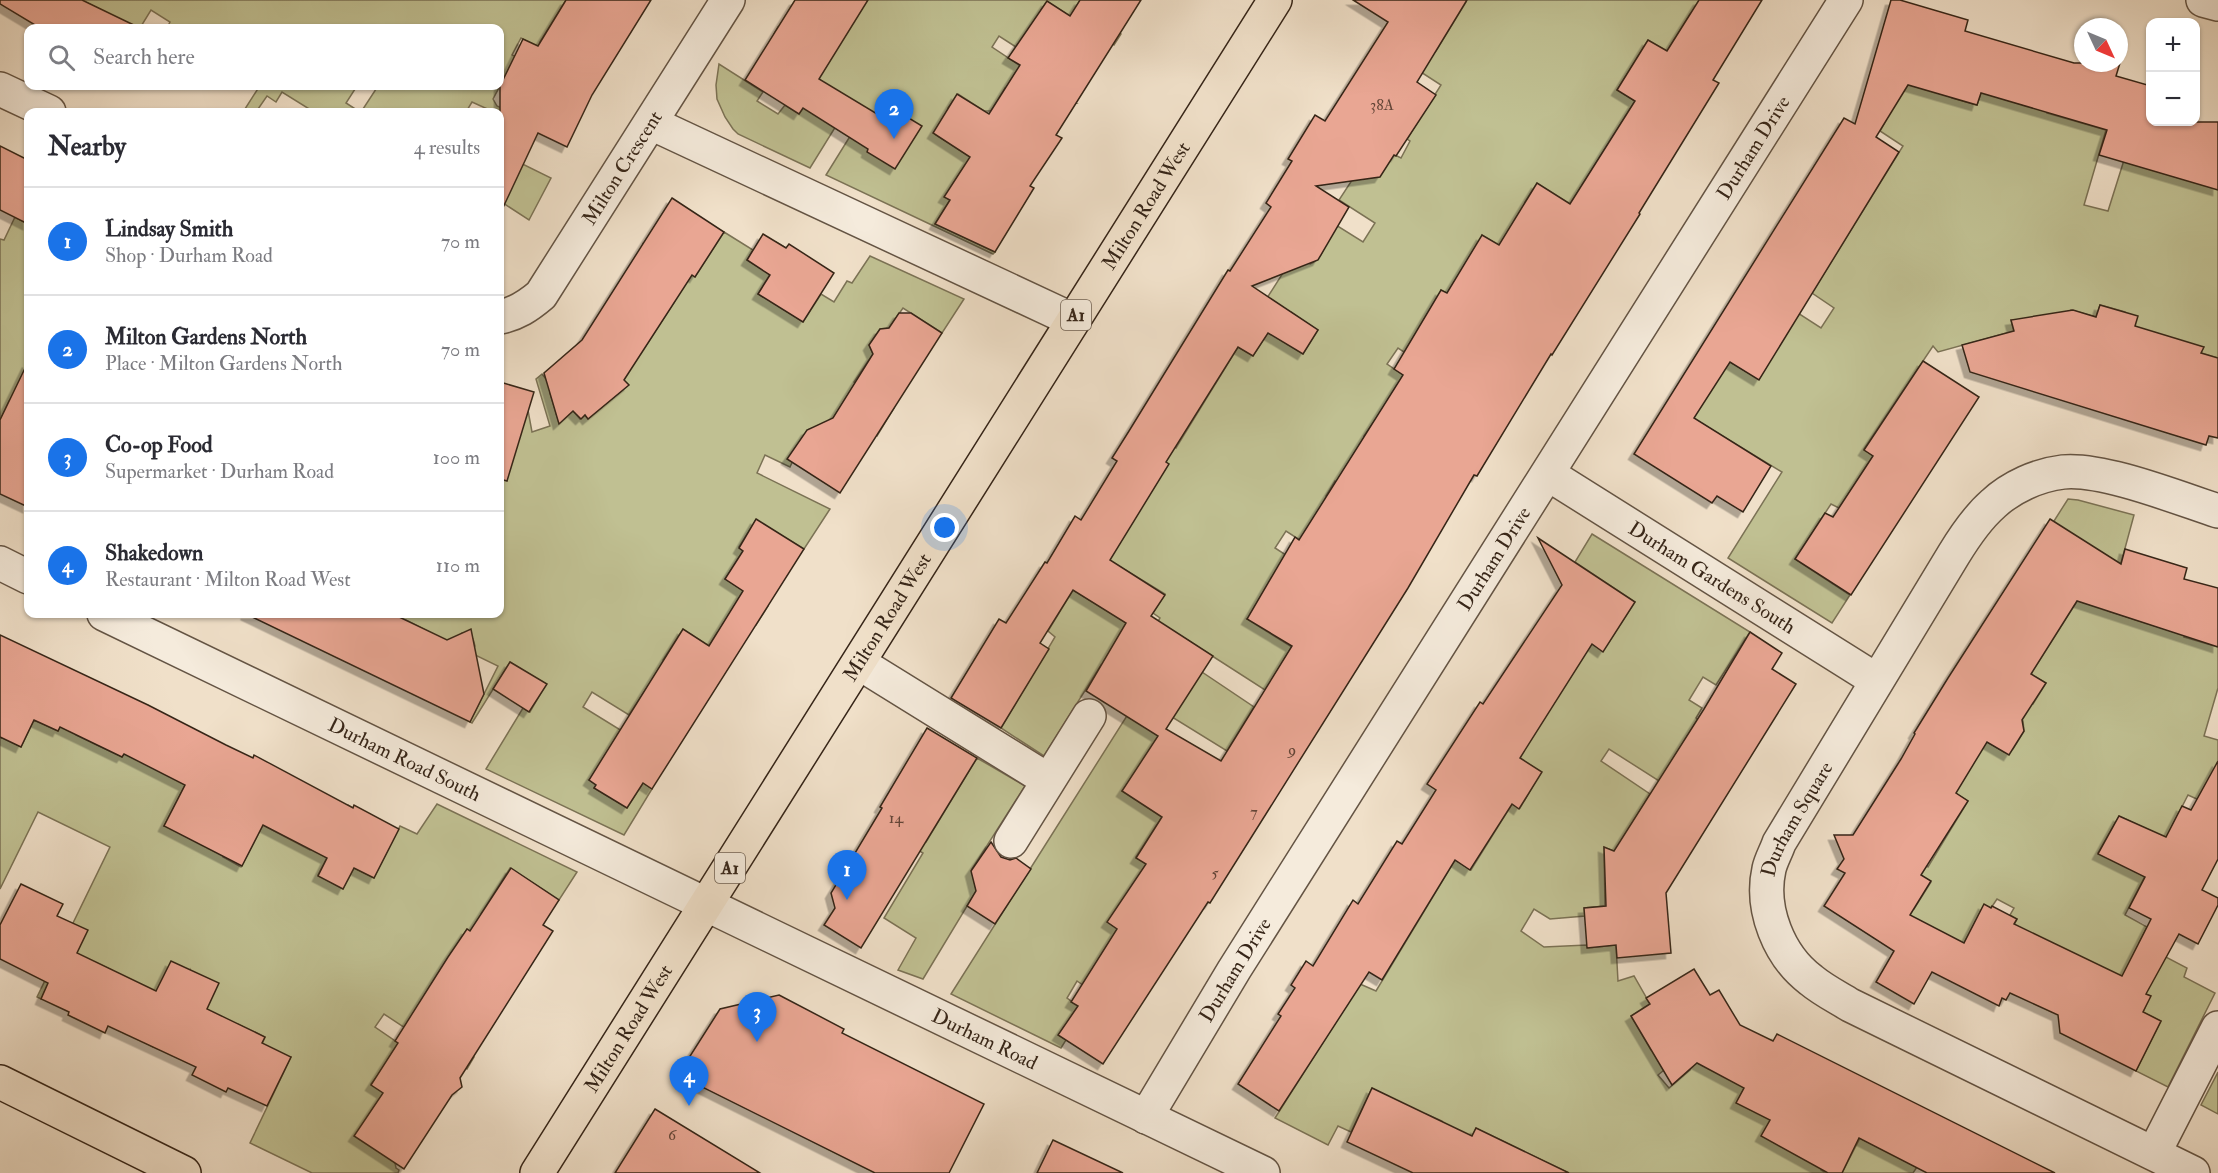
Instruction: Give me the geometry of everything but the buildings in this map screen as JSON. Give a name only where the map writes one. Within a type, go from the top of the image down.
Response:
[{"type":"main road","name":"Milton Road West","points":[[537,1173],[1275,0]]},
{"type":"main road","points":[[0,1082],[184,1173]]},
{"type":"street","name":"Milton Crescent","points":[[504,316],[528,306],[541,295],[728,0]]},
{"type":"street","name":"Durham Drive","points":[[1146,1117],[1234,970],[1846,0]]},
{"type":"street","points":[[2203,0],[2218,4]]},
{"type":"street","points":[[0,89],[40,108]]},
{"type":"street","points":[[651,123],[1073,320]]},
{"type":"street","name":"Durham Square","points":[[2193,1173],[1850,1005],[1811,981],[1785,952],[1775,932],[1769,914],[1767,886],[1769,869],[1779,843],[1876,680],[1973,525],[1993,504],[2012,489],[2039,477],[2063,472],[2086,473],[2136,485],[2218,511]]},
{"type":"street","name":"Durham Gardens South","points":[[1548,474],[1876,680]]},
{"type":"street","points":[[0,563],[24,575]]},
{"type":"street","name":"Durham Road South","points":[[112,618],[707,904]]},
{"type":"street","points":[[859,663],[1048,780]]},
{"type":"street","points":[[1011,841],[1089,716]]},
{"type":"street","name":"Durham Road","points":[[707,904],[1263,1173]]},
{"type":"street","points":[[2154,1153],[2218,1028]]},
{"type":"green space","points":[[82,0],[566,0],[540,42],[547,51],[521,38],[512,55],[538,67],[504,85],[504,24],[169,24],[170,22],[151,10],[142,24],[99,24],[106,12]]},
{"type":"green space","points":[[867,0],[1080,0],[1077,6],[1121,34],[1114,45],[1047,1],[1041,10],[1030,56],[999,36],[992,47],[1076,103],[1025,100],[1005,88],[991,111],[984,111],[958,94],[948,108],[951,111],[936,135],[975,160],[961,171],[945,197],[950,200],[935,224],[995,252],[993,254],[826,175],[867,109],[852,100],[810,168],[738,134],[725,117],[717,99],[719,64],[763,92],[757,101],[778,114],[785,105],[799,114],[815,91],[812,89],[826,66],[774,34],[778,27],[802,42]]},
{"type":"green space","points":[[1463,0],[1708,0],[1690,14],[1667,51],[1648,40],[1617,90],[1635,101],[1570,204],[1537,183],[1525,202],[1518,257],[1482,235],[1479,314],[1441,290],[1427,367],[1398,348],[1387,364],[1445,403],[1375,420],[1364,436],[1360,495],[1335,481],[1326,496],[1370,522],[1320,553],[1286,531],[1275,548],[1332,585],[1247,619],[1292,647],[1265,690],[1178,634],[1202,672],[1254,707],[1227,751],[1138,696],[1142,690],[1101,665],[1044,756],[1001,728],[1055,637],[1048,631],[1073,590],[1149,637],[1160,618],[1153,613],[1165,594],[1109,560],[1168,464],[1150,452],[1159,438],[1176,448],[1238,347],[1253,356],[1268,332],[1303,354],[1318,330],[1291,312],[1260,309],[1295,254],[1310,264],[1321,255],[1324,236],[1320,215],[1363,242],[1375,223],[1339,200],[1375,145],[1401,158],[1410,141],[1407,139],[1441,85],[1410,65],[1436,51],[1466,2]]},
{"type":"green space","points":[[1897,68],[1956,85],[1952,98],[1977,105],[1981,93],[2055,84],[2047,113],[2106,130],[2084,205],[2108,211],[2125,157],[2218,182],[2218,358],[2201,353],[2203,348],[2159,366],[2125,312],[2100,305],[2096,317],[2071,310],[2067,324],[2011,320],[2014,331],[1938,352],[1933,346],[1864,449],[1873,456],[1839,508],[1831,504],[1795,559],[1850,595],[1832,623],[1728,558],[1782,472],[1668,403],[1730,362],[1759,379],[1798,313],[1821,328],[1834,308],[1812,293],[1903,146],[1880,131],[1894,101]]},
{"type":"green space","points":[[257,90],[354,90],[346,103],[354,108],[308,108],[282,92],[276,102],[267,96],[259,108],[246,108]]},
{"type":"green space","points":[[375,90],[498,90],[493,99],[497,106],[501,108],[485,108],[472,102],[468,108],[364,108]]},
{"type":"green space","points":[[504,109],[521,117],[518,124],[504,117]]},
{"type":"green space","points":[[504,155],[551,178],[529,220],[504,204]]},
{"type":"green space","points":[[15,217],[24,222],[24,408],[9,401],[0,420],[0,239],[4,240]]},
{"type":"green space","points":[[724,232],[753,250],[747,260],[760,268],[776,242],[786,248],[758,294],[803,322],[821,294],[834,302],[847,281],[852,283],[870,256],[964,299],[942,333],[903,308],[889,328],[880,329],[869,345],[873,354],[854,382],[894,408],[877,436],[838,411],[823,434],[812,428],[807,430],[790,467],[765,455],[757,473],[830,509],[804,549],[756,520],[739,547],[743,551],[725,579],[768,606],[756,625],[737,612],[717,633],[709,646],[683,629],[663,660],[672,666],[648,686],[629,715],[592,692],[583,707],[669,760],[589,780],[596,785],[594,788],[627,808],[643,783],[652,789],[624,835],[486,769],[523,708],[530,712],[546,684],[510,662],[472,723],[470,722],[498,666],[471,653],[475,646],[473,639],[462,633],[424,700],[433,634],[406,620],[402,628],[353,632],[360,618],[504,618],[504,448],[515,452],[527,405],[532,432],[550,426],[536,379],[542,374],[554,389],[550,393],[559,423],[573,411],[580,419],[585,415],[588,419],[628,385],[604,356],[602,320],[645,347],[675,301],[649,285],[643,244],[695,277]]},
{"type":"green space","points":[[2068,499],[2134,515],[2108,611],[2174,632],[2191,615],[2184,637],[2218,647],[2218,688],[2204,736],[2218,740],[2218,761],[2210,805],[2188,795],[2166,838],[2119,816],[2098,853],[2145,876],[2125,915],[2147,927],[2139,943],[2187,968],[2184,977],[2215,993],[2168,1087],[2136,1071],[2161,1021],[2143,1012],[2150,996],[2013,927],[2017,919],[2010,915],[2014,908],[1997,899],[1991,908],[1984,905],[1964,943],[1935,969],[1900,901],[1914,909],[1931,882],[1918,873],[1923,864],[1928,867],[1968,801],[1936,781],[1987,742],[2004,752],[2013,749],[2024,731],[2023,721],[1991,701],[2033,704],[2046,683],[2031,674],[2091,579],[2054,521]]},
{"type":"green space","points":[[1592,534],[1750,632],[1716,685],[1703,677],[1689,700],[1702,708],[1696,718],[1698,720],[1659,781],[1609,749],[1601,761],[1650,794],[1615,852],[1604,847],[1605,906],[1584,908],[1585,916],[1550,919],[1534,909],[1521,931],[1544,947],[1587,945],[1588,948],[1616,945],[1618,981],[1634,976],[1650,1004],[1631,1016],[1651,1050],[1697,1043],[1744,1088],[1737,1102],[1834,1144],[1821,1170],[1826,1173],[1569,1173],[1476,1128],[1461,1158],[1442,1121],[1426,1114],[1424,1119],[1372,1088],[1351,1132],[1338,1126],[1328,1145],[1275,1118],[1360,984],[1376,991],[1455,860],[1471,870],[1512,804],[1520,808],[1541,772],[1520,758],[1574,633],[1603,651],[1635,602],[1575,562]],"holes":[[[1680,1057],[1690,1070],[1669,1088],[1658,1075]]]},
{"type":"green space","points":[[73,699],[76,735],[122,757],[148,706],[185,785],[164,826],[246,815],[223,857],[241,867],[263,825],[310,850],[326,819],[337,824],[348,805],[353,808],[318,875],[343,889],[354,868],[374,878],[400,826],[417,834],[437,804],[577,872],[559,900],[510,868],[481,914],[528,969],[467,929],[449,957],[425,1025],[474,1057],[467,1069],[384,1014],[375,1027],[401,1045],[371,1084],[391,1098],[395,1163],[399,1170],[398,1173],[312,1173],[250,1143],[291,1057],[257,1055],[265,1037],[238,1024],[198,1026],[190,970],[153,1047],[144,1042],[112,970],[97,963],[53,974],[41,999],[37,997],[110,847],[38,812],[0,889],[0,737],[21,747],[34,720],[58,731]]},
{"type":"green space","points":[[1130,711],[1166,733],[1122,791],[1162,817],[1136,857],[1154,868],[1131,938],[1096,994],[1077,981],[1067,998],[1078,1006],[1059,1035],[1066,1040],[1061,1048],[951,994]]},
{"type":"green space","points":[[977,758],[1025,786],[972,869],[984,878],[923,979],[898,970],[916,938],[884,918],[923,853],[895,836],[900,828],[926,842]]},
{"type":"green space","points":[[2218,1072],[2218,1114],[2201,1105]]},
{"type":"green space","points":[[1860,1138],[1917,1167],[1913,1173],[1842,1173]]},
{"type":"place","name":"Milton Gardens North","points":[[894,139]]},
{"type":"place","name":"Lindsay Smith","points":[[847,900]]},
{"type":"place","name":"Co-op Food","points":[[757,1042]]},
{"type":"place","name":"Shakedown","points":[[689,1106]]}]
